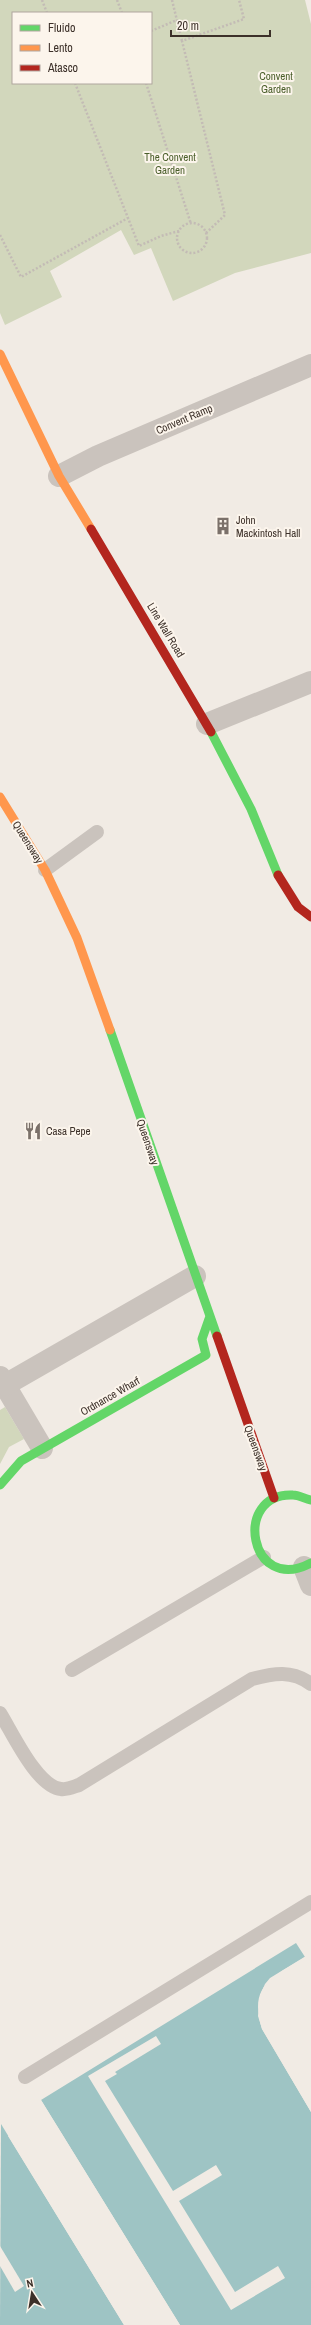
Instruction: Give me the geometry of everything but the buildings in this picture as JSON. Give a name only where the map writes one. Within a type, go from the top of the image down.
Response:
[{"type":"street","name":"Line Wall Road","points":[[0,354],[59,476],[207,724],[251,808],[281,882],[298,906],[311,917]]},
{"type":"street","name":"Convent Ramp","points":[[59,476],[98,456],[311,365]]},
{"type":"street","points":[[207,724],[311,682]]},
{"type":"street","name":"Queensway","points":[[0,797],[45,870],[77,938],[209,1319],[274,1498]]},
{"type":"street","points":[[42,1448],[2,1381],[195,1276]]},
{"type":"street","name":"Ordnance Wharf","points":[[0,1485],[21,1460],[206,1355],[202,1339],[209,1319]]},
{"type":"street","points":[[309,1572],[282,1568],[264,1557],[255,1542],[254,1525],[258,1514],[264,1505],[274,1498],[286,1494],[299,1494],[311,1500]]},
{"type":"lane","points":[[45,870],[96,832]]},
{"type":"lane","points":[[72,1670],[264,1557]]},
{"type":"lane","points":[[0,1713],[43,1780],[50,1786],[65,1789],[79,1785],[252,1679],[267,1675],[291,1674],[301,1677],[311,1684]]},
{"type":"lane","points":[[25,2077],[311,1902]]},
{"type":"path","points":[[42,0],[47,12]]},
{"type":"path","points":[[117,0],[122,12]]},
{"type":"path","points":[[172,0],[225,215],[206,233]]},
{"type":"path","points":[[182,41],[244,19],[239,0]]},
{"type":"path","points":[[152,31],[177,20]]},
{"type":"path","points":[[75,84],[139,246],[161,236],[180,231]]},
{"type":"path","points":[[146,84],[191,224]]},
{"type":"path","points":[[0,235],[21,277],[128,218]]},
{"type":"path","points":[[191,224],[201,226],[206,233],[205,246],[198,252],[190,253],[179,245],[178,236],[182,227],[191,224]]},
{"type":"green space","name":"The Convent Garden","points":[[0,0],[305,0],[311,24],[311,253],[235,273],[173,301],[151,248],[134,255],[121,230],[50,271],[62,297],[5,325],[0,313]]},
{"type":"green space","points":[[5,1407],[24,1439],[9,1447],[0,1464],[0,1410]]},
{"type":"water","points":[[296,1943],[305,1957],[283,1970],[266,1984],[261,1992],[258,2002],[262,2029],[311,2112],[311,2325],[180,2325],[41,2100]]},
{"type":"water","points":[[1,2124],[124,2325],[0,2325]]},
{"type":"pier","points":[[306,1956],[306,1959],[271,1980],[266,1985],[263,1994],[260,2016],[264,2028],[311,2108],[311,2112],[262,2029],[258,2016],[261,1993],[265,1984],[270,1978]]},
{"type":"pier","points":[[156,2036],[161,2044],[115,2072],[117,2074],[105,2081],[173,2191],[216,2165],[222,2175],[179,2201],[235,2292],[278,2266],[285,2278],[231,2310],[88,2076]]},
{"type":"pier","points":[[41,2100],[180,2325],[178,2325],[39,2101]]},
{"type":"pier","points":[[10,2135],[126,2325],[124,2325],[8,2136]]},
{"type":"pier","points":[[0,2246],[24,2286],[15,2292],[0,2266]]},
{"type":"traffic: fast","points":[[211,732],[251,809],[278,875]]},
{"type":"traffic: fast","points":[[110,1030],[217,1336]]},
{"type":"traffic: fast","points":[[0,1485],[21,1461],[206,1355],[202,1339],[209,1319]]},
{"type":"traffic: fast","points":[[311,1500],[293,1495],[274,1498],[261,1509],[256,1524],[256,1540],[262,1555],[273,1566],[290,1569],[311,1563]]},
{"type":"traffic: slow","points":[[0,354],[59,476],[91,529]]},
{"type":"traffic: slow","points":[[0,797],[45,870],[77,938],[110,1030]]},
{"type":"traffic: jam","points":[[91,529],[211,732]]},
{"type":"traffic: jam","points":[[278,875],[298,907],[311,917]]},
{"type":"traffic: jam","points":[[217,1336],[274,1498]]},
{"type":"place","name":"John Mackintosh Hall","points":[[223,526]]},
{"type":"place","name":"Casa Pepe","points":[[33,1131]]},
{"type":"park label","name":"Convent Garden","points":[[276,82]]}]
